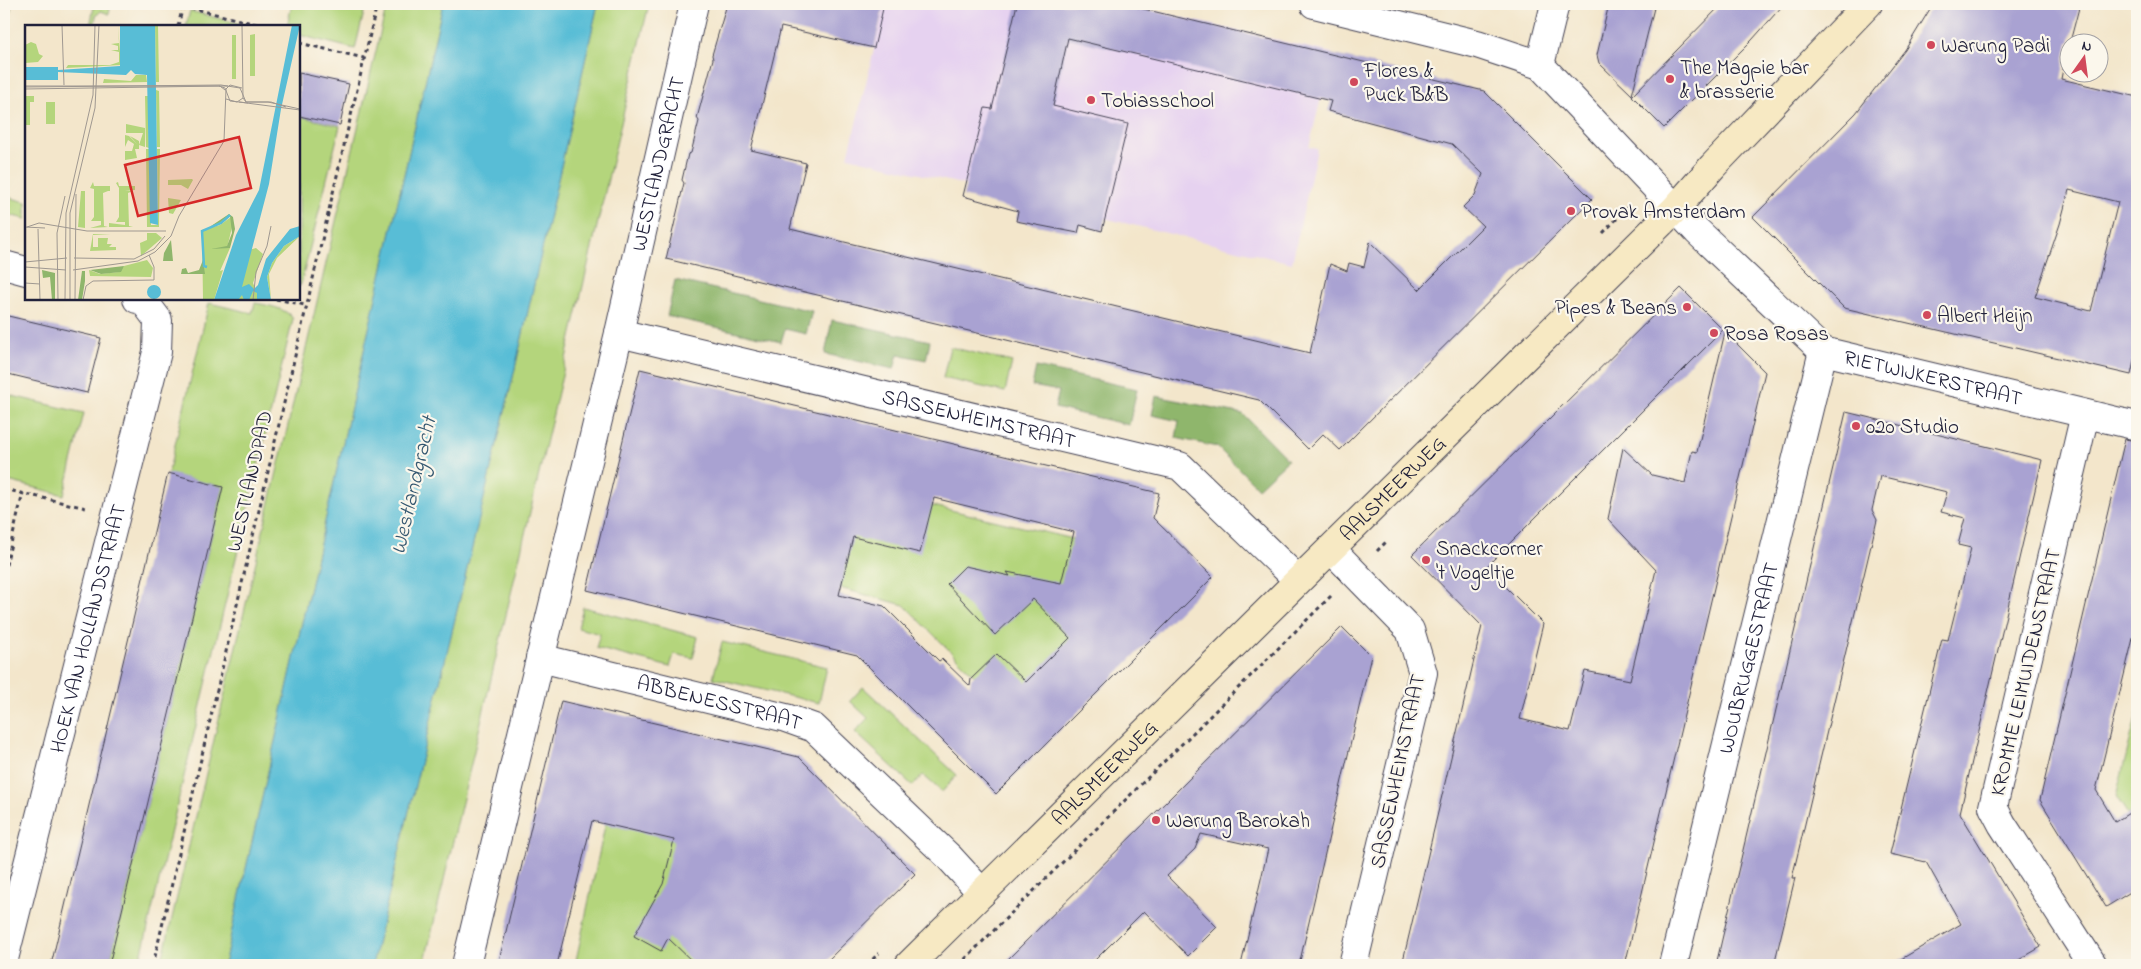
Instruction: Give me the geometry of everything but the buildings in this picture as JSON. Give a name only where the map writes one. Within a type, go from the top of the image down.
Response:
[{"type":"main road","name":"AALSMEERWEG","points":[[909,965],[1675,209],[1713,166],[1868,4]]},
{"type":"street","name":"WESTLANDGRACHT","points":[[466,965],[619,333],[694,4]]},
{"type":"street","name":"RIETWIJKERSTRAAT","points":[[1314,4],[1477,44],[1540,66],[1675,209],[1823,351],[2137,426]]},
{"type":"street","points":[[1540,66],[1555,4]]},
{"type":"street","points":[[4,265],[25,271]]},
{"type":"street","name":"HOEK VAN HOLLANDSTRAAT","points":[[4,959],[157,352],[158,320],[140,300]]},
{"type":"street","name":"SASSENHEIMSTRAAT","points":[[619,333],[1180,466],[1298,580]]},
{"type":"street","name":"WOUBRUGGESTRAAT","points":[[1673,965],[1823,351]]},
{"type":"street","name":"KROMME LEIMUIDENSTRAAT","points":[[2085,414],[1993,807],[2093,965]]},
{"type":"street","name":"SASSENHEIMSTRAAT","points":[[1331,549],[1410,630],[1423,673],[1353,965]]},
{"type":"street","name":"ABBENESSTRAAT","points":[[540,658],[786,718],[814,728],[949,857],[982,893]]},
{"type":"path","points":[[175,4],[260,25]]},
{"type":"path","name":"WESTLANDPAD","points":[[153,965],[305,305],[377,4]]},
{"type":"path","points":[[178,25],[183,6]]},
{"type":"path","points":[[300,43],[364,58]]},
{"type":"path","points":[[281,300],[305,305]]},
{"type":"path","points":[[4,489],[116,515]]},
{"type":"path","points":[[4,573],[23,493]]},
{"type":"shaded area","name":"Tobiasschool","points":[[885,4],[1124,4],[1332,53],[1309,147],[1317,149],[1292,263],[848,157]]},
{"type":"green space","points":[[4,4],[12,4],[4,39]]},
{"type":"green space","points":[[87,4],[111,4],[109,14],[101,11],[96,16],[94,25],[90,25],[94,7]]},
{"type":"green space","points":[[292,4],[366,4],[355,49],[300,35],[300,25],[287,25]]},
{"type":"green space","points":[[387,4],[443,4],[224,965],[161,965]]},
{"type":"green space","points":[[598,4],[649,4],[424,965],[372,965],[513,377]]},
{"type":"green space","points":[[190,11],[245,25],[186,25]]},
{"type":"green space","points":[[300,116],[340,126],[300,286]]},
{"type":"green space","points":[[4,196],[25,202],[25,219],[4,214]]},
{"type":"green space","points":[[675,280],[812,311],[806,334],[785,329],[781,342],[667,316]]},
{"type":"green space","points":[[209,303],[252,313],[255,303],[286,312],[293,319],[139,965],[109,965],[223,487],[168,474]]},
{"type":"green space","points":[[832,320],[930,341],[926,360],[898,354],[894,369],[825,354]]},
{"type":"green space","points":[[950,347],[1012,362],[1005,392],[943,378]]},
{"type":"green space","points":[[1036,367],[1137,389],[1129,425],[1055,408],[1059,391],[1032,386]]},
{"type":"green space","points":[[4,394],[84,413],[64,495],[4,480]]},
{"type":"green space","points":[[1156,396],[1243,414],[1288,460],[1258,488],[1217,447],[1176,438],[1179,421],[1152,415]]},
{"type":"green space","points":[[696,450],[1120,550],[1141,566],[1009,710],[904,605],[674,544]]},
{"type":"green space","points":[[583,607],[698,637],[693,658],[674,654],[670,667],[596,648],[600,634],[578,628]]},
{"type":"green space","points":[[722,642],[827,667],[819,703],[713,678]]},
{"type":"green space","points":[[863,687],[957,775],[942,792],[923,775],[913,786],[855,732],[868,718],[850,701]]},
{"type":"green space","points":[[2137,713],[2137,822],[2134,824],[2116,796]]},
{"type":"green space","points":[[615,779],[833,873],[744,965],[575,965]]},
{"type":"water","name":"Westlandgracht","points":[[443,4],[598,4],[513,377],[372,965],[224,965]]},
{"type":"place","name":"Warung Padi","points":[[1931,45]]},
{"type":"place","name":"The Magpie bar & brasserie","points":[[1670,79]]},
{"type":"place","name":"Flores & Puck B&B","points":[[1354,82]]},
{"type":"place","name":"Tobiasschool","points":[[1091,100]]},
{"type":"place","name":"Provak Amsterdam","points":[[1571,211]]},
{"type":"place","name":"Pipes & Beans","points":[[1687,307]]},
{"type":"place","name":"Albert Heijn","points":[[1927,315]]},
{"type":"place","name":"Rosa Rosas","points":[[1714,333]]},
{"type":"place","name":"020 Studio","points":[[1856,426]]},
{"type":"place","name":"Snackcorner 't Vogeltje","points":[[1426,560]]},
{"type":"place","name":"Warung Barokah","points":[[1156,820]]}]
